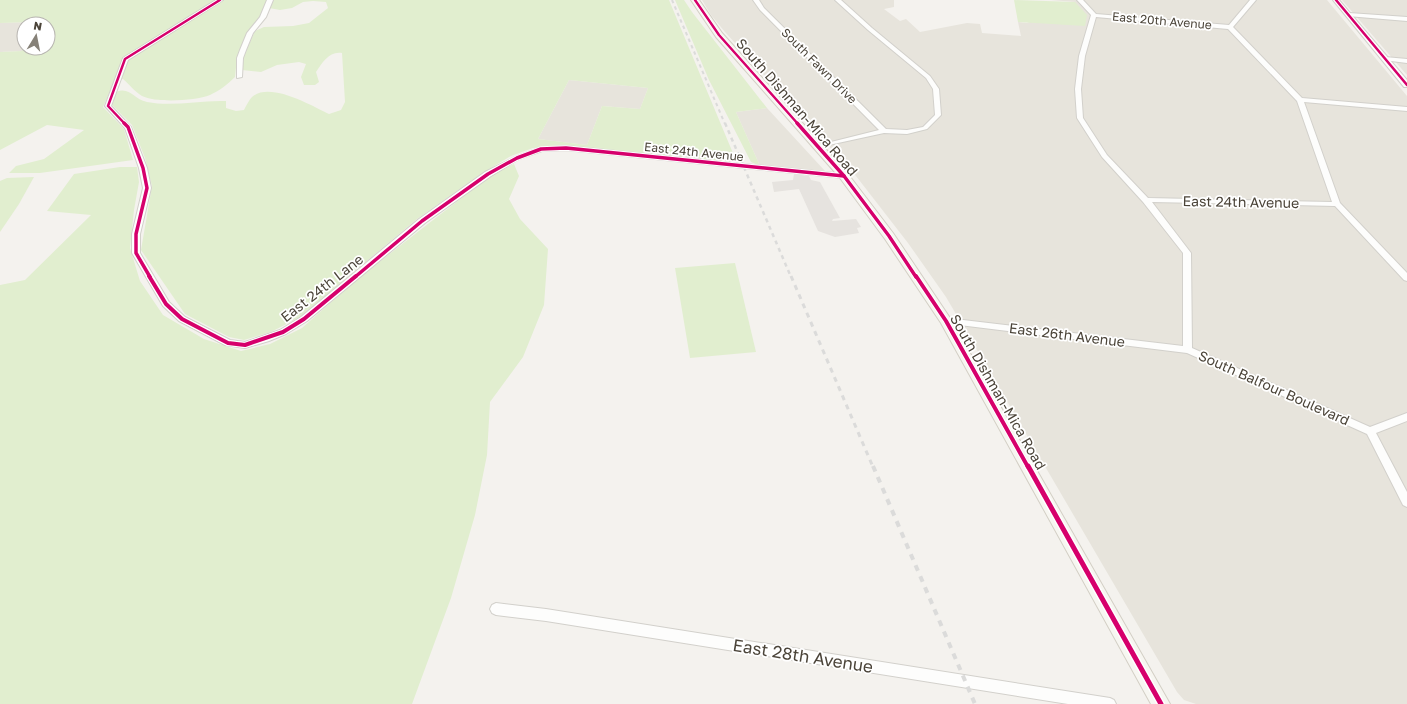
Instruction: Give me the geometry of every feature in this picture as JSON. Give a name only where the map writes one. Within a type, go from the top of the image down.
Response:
[{"type":"main road","name":"South Dishman-Mica Road","points":[[695,0],[719,35],[844,176],[889,236],[946,321],[1161,704]]},
{"type":"street","name":"East 24th Lane","points":[[220,0],[125,59],[108,106],[128,127],[143,168],[147,188],[136,234],[136,253],[166,304],[182,319],[228,343],[245,345],[283,332],[304,319],[422,221],[488,174],[516,158],[541,149]]},
{"type":"street","points":[[239,77],[240,58],[243,50],[250,33],[263,18],[270,0]]},
{"type":"street","name":"South Fawn Drive","points":[[756,0],[762,8],[884,131]]},
{"type":"street","points":[[818,147],[884,131],[907,132],[924,128],[938,115],[936,88],[928,77],[870,29],[838,0]]},
{"type":"street","points":[[1080,0],[1094,15]]},
{"type":"street","points":[[1253,0],[1230,27],[1300,100],[1336,204],[1407,278]]},
{"type":"street","points":[[1336,0],[1407,85]]},
{"type":"street","name":"East 20th Avenue","points":[[1094,15],[1230,27]]},
{"type":"street","name":"South Balfour Boulevard","points":[[1094,15],[1082,56],[1078,89],[1080,118],[1104,156],[1146,200],[1187,253],[1188,350],[1370,431]]},
{"type":"street","points":[[1349,15],[1407,19]]},
{"type":"street","points":[[1385,59],[1407,61]]},
{"type":"street","points":[[1300,100],[1407,109]]},
{"type":"street","name":"East 24th Avenue","points":[[541,149],[566,148],[844,176]]},
{"type":"street","name":"East 24th Avenue","points":[[1146,200],[1336,204]]},
{"type":"street","name":"East 26th Avenue","points":[[946,321],[1188,350]]},
{"type":"street","points":[[1407,417],[1370,431],[1407,502]]},
{"type":"street","name":"East 28th Avenue","points":[[496,609],[546,615],[1110,704]]},
{"type":"shaded area","points":[[702,0],[894,0],[894,7],[884,9],[900,21],[906,19],[920,32],[967,23],[980,24],[982,33],[1021,36],[1018,22],[1027,23],[1075,2],[1051,0],[1327,0],[1407,96],[1407,704],[1196,704],[1184,700],[1177,692],[946,297],[908,243],[856,176],[725,32],[711,15]]},
{"type":"shaded area","points":[[1342,0],[1407,0],[1407,75]]},
{"type":"shaded area","points":[[0,23],[16,23],[16,51],[0,52]]},
{"type":"shaded area","points":[[569,80],[648,88],[640,109],[602,106],[587,145],[538,139]]},
{"type":"shaded area","points":[[767,108],[825,171],[760,166],[736,112]]},
{"type":"shaded area","points":[[794,174],[809,176],[811,180],[820,182],[840,218],[833,219],[832,221],[856,219],[861,227],[857,228],[859,233],[835,237],[818,231],[799,189],[774,192],[772,182],[793,180]]},
{"type":"green space","points":[[0,0],[267,0],[258,20],[249,31],[237,58],[235,77],[210,95],[186,100],[156,100],[142,96],[123,79],[115,80],[103,107],[124,129],[133,160],[40,173],[9,173],[16,166],[44,159],[84,130],[47,125],[0,150],[0,52],[16,51],[16,56],[56,56],[56,16],[16,16],[16,23],[0,23]]},
{"type":"green space","points":[[274,0],[669,0],[735,158],[728,163],[567,146],[533,148],[511,156],[481,174],[417,219],[300,317],[271,332],[244,340],[229,337],[185,314],[141,250],[152,186],[145,158],[132,125],[112,105],[116,92],[125,91],[147,102],[167,104],[226,101],[226,108],[236,111],[244,110],[252,97],[260,93],[269,92],[291,96],[329,114],[341,110],[345,102],[342,53],[330,55],[324,61],[316,72],[319,82],[315,85],[304,85],[301,77],[306,64],[299,62],[277,65],[261,72],[242,70],[244,56],[255,31],[264,27],[293,26],[309,23],[328,8],[326,2],[313,1],[303,2],[292,8],[280,10],[269,8]],"holes":[[[569,80],[648,88],[640,109],[602,106],[587,145],[538,139]]]},
{"type":"green space","points":[[675,0],[684,0],[767,108],[736,112],[760,166],[751,162],[709,80]]},
{"type":"green space","points":[[1014,0],[1075,2],[1087,15],[1085,26],[1018,22]]},
{"type":"green space","points":[[514,164],[519,176],[509,199],[520,219],[548,249],[544,305],[523,357],[490,402],[487,455],[475,515],[451,598],[412,704],[0,704],[0,285],[25,280],[91,215],[47,211],[74,174],[120,167],[137,167],[139,182],[130,248],[140,281],[163,315],[204,339],[241,351],[270,344],[302,328],[355,281],[433,220],[493,174]]},
{"type":"green space","points":[[34,177],[19,204],[0,232],[0,181],[7,178]]},
{"type":"green space","points":[[735,263],[756,352],[690,358],[675,268]]},
{"type":"railway","points":[[672,0],[725,124]]},
{"type":"railway","points":[[725,123],[791,277]]},
{"type":"railway","points":[[791,276],[873,467]]},
{"type":"railway","points":[[873,466],[975,704]]},
{"type":"cycle path","points":[[220,0],[125,59],[108,106],[128,127],[143,168],[147,188],[136,234],[136,253],[166,304],[182,319],[228,343],[245,345],[266,339],[283,332],[304,319],[422,221],[488,174],[517,158],[541,149],[566,148],[844,176]]},
{"type":"cycle path","points":[[695,0],[719,35],[844,176],[889,236],[946,321],[1161,704]]},
{"type":"cycle path","points":[[1336,0],[1407,85]]}]
